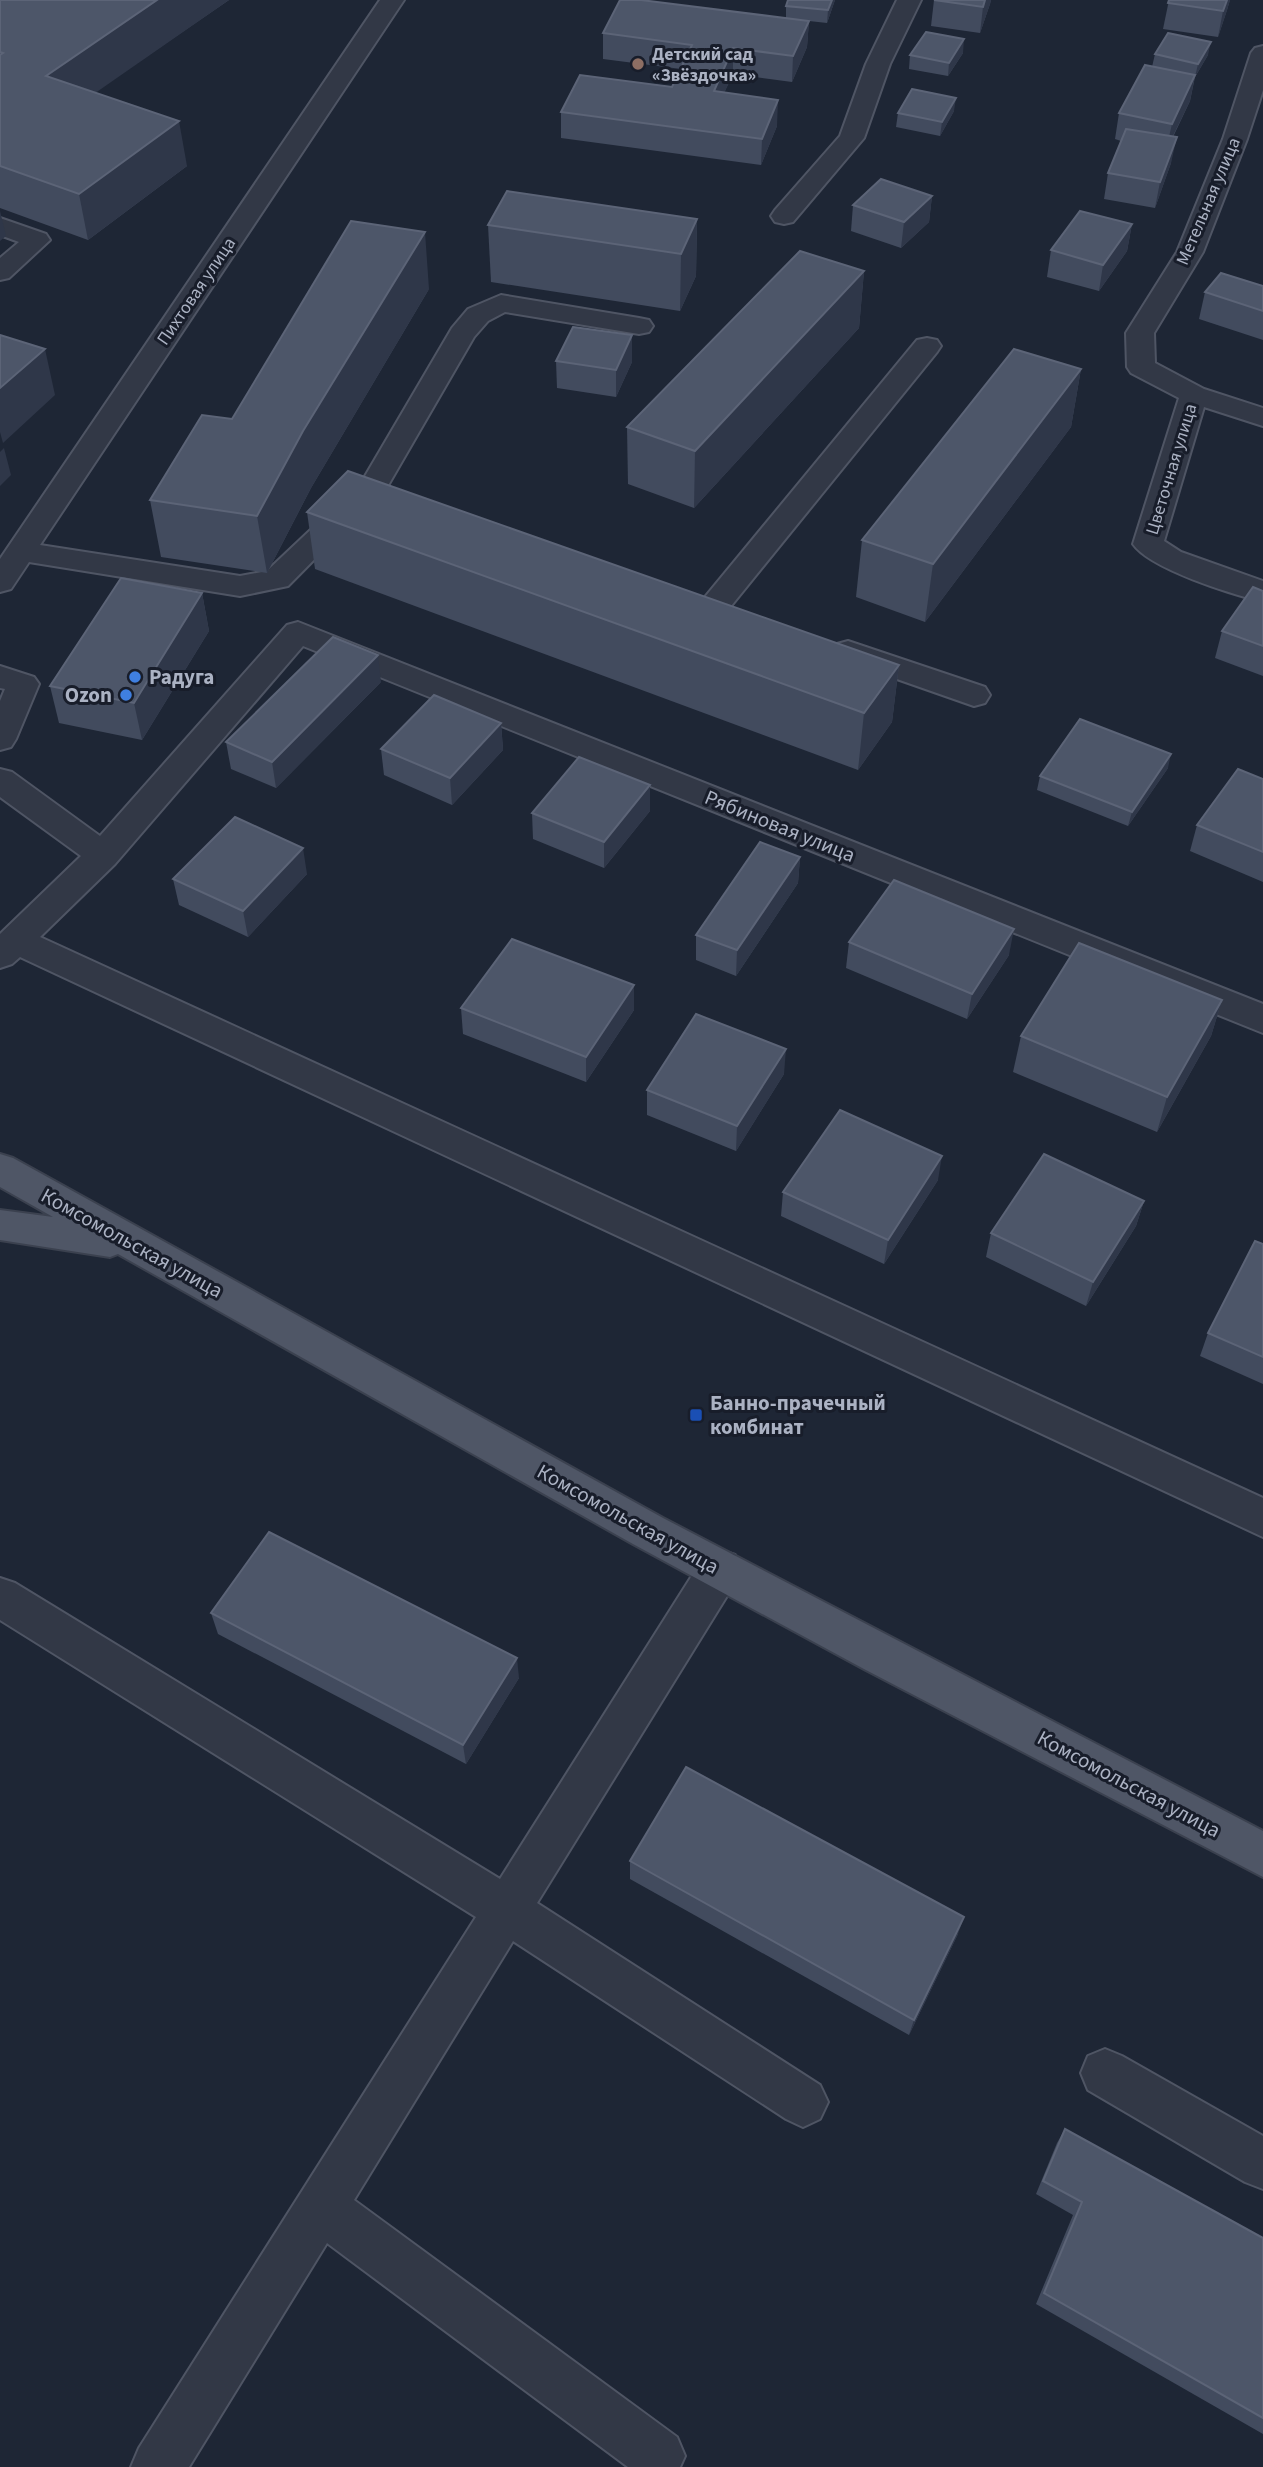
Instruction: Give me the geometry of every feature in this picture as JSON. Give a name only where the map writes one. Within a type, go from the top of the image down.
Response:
[{"type":"main road","name":"Комсомольская улица","points":[[0,1169],[720,1569],[1263,1855]]},
{"type":"main road","points":[[0,1225],[132,1244]]},
{"type":"street","name":"Пихтовая улица","points":[[0,582],[392,0]]},
{"type":"street","points":[[784,216],[852,138],[878,64],[909,0]]},
{"type":"street","name":"Метельная улица","points":[[1194,395],[1141,367],[1140,333],[1190,252],[1235,139],[1263,53]]},
{"type":"street","points":[[0,226],[37,240],[0,272]]},
{"type":"street","points":[[21,551],[240,586],[277,579],[389,488],[462,334],[478,315],[500,303],[639,326]]},
{"type":"street","points":[[716,604],[927,346]]},
{"type":"street","points":[[1194,395],[1263,417]]},
{"type":"street","name":"Цветочная улица","points":[[1194,395],[1148,544],[1170,559],[1263,592]]},
{"type":"street","name":"Рябиновая улица","points":[[103,855],[298,632],[1263,1019]]},
{"type":"street","points":[[819,640],[974,695]]},
{"type":"street","points":[[0,677],[23,684],[0,739]]},
{"type":"street","points":[[0,780],[103,855],[8,947],[1263,1518]]},
{"type":"street","points":[[158,2467],[720,1569]]},
{"type":"street","points":[[0,1597],[507,1910],[803,2102]]},
{"type":"street","points":[[1105,2073],[1263,2164]]},
{"type":"street","points":[[321,2207],[659,2456]]},
{"type":"building","points":[[0,0],[157,0],[46,76],[179,121],[79,194],[0,166],[0,55],[3,53],[0,52]]},
{"type":"building","points":[[620,0],[641,0],[809,21],[793,56],[733,48],[714,91],[778,100],[762,139],[561,112],[580,75],[672,87],[692,45],[603,33]]},
{"type":"building","points":[[788,0],[832,0],[828,10],[786,6]]},
{"type":"building","points":[[934,0],[985,0],[983,7]]},
{"type":"building","points":[[1169,0],[1227,0],[1223,11],[1168,3]]},
{"type":"building","points":[[926,32],[964,39],[949,63],[910,55]]},
{"type":"building","points":[[1168,33],[1211,42],[1198,64],[1155,54]]},
{"type":"building","points":[[1145,65],[1195,75],[1172,124],[1119,113]]},
{"type":"building","points":[[912,89],[956,98],[942,122],[898,113]]},
{"type":"building","points":[[1126,129],[1177,137],[1160,182],[1108,173]]},
{"type":"building","points":[[881,179],[932,196],[904,222],[853,205]]},
{"type":"building","points":[[507,191],[697,219],[681,254],[488,225]]},
{"type":"building","points":[[1080,211],[1132,224],[1103,265],[1051,250]]},
{"type":"building","points":[[351,221],[425,232],[303,431],[257,516],[150,500],[202,415],[232,419]]},
{"type":"building","points":[[800,251],[864,271],[695,451],[627,427]]},
{"type":"building","points":[[1221,273],[1263,286],[1263,311],[1205,292]]},
{"type":"building","points":[[573,327],[632,335],[616,370],[556,361]]},
{"type":"building","points":[[0,335],[45,349],[0,388]]},
{"type":"building","points":[[1014,349],[1081,369],[933,564],[862,540]]},
{"type":"building","points":[[348,471],[899,665],[864,713],[307,512]]},
{"type":"building","points":[[121,578],[202,593],[134,703],[50,686]]},
{"type":"building","points":[[1253,587],[1263,591],[1263,646],[1222,631]]},
{"type":"building","points":[[333,637],[378,655],[272,762],[226,742]]},
{"type":"building","points":[[434,695],[501,723],[450,778],[381,749]]},
{"type":"building","points":[[1080,719],[1171,754],[1132,812],[1040,776]]},
{"type":"building","points":[[579,757],[650,785],[604,842],[532,813]]},
{"type":"building","points":[[1238,769],[1263,779],[1263,852],[1197,825]]},
{"type":"building","points":[[235,817],[303,848],[243,911],[173,879]]},
{"type":"building","points":[[760,842],[800,857],[737,950],[696,935]]},
{"type":"building","points":[[894,880],[1014,929],[972,994],[849,942]]},
{"type":"building","points":[[512,939],[634,985],[586,1057],[461,1008]]},
{"type":"building","points":[[1079,943],[1222,1000],[1167,1097],[1021,1036]]},
{"type":"building","points":[[696,1014],[786,1049],[737,1126],[647,1090]]},
{"type":"building","points":[[840,1110],[942,1156],[888,1240],[783,1192]]},
{"type":"building","points":[[1044,1154],[1144,1201],[1093,1282],[991,1233]]},
{"type":"building","points":[[1255,1241],[1263,1244],[1263,1357],[1208,1333]]},
{"type":"building","points":[[269,1532],[517,1658],[463,1745],[211,1613]]},
{"type":"building","points":[[686,1767],[964,1917],[914,2020],[630,1861]]},
{"type":"building","points":[[1065,2129],[1263,2238],[1263,2418],[1044,2293],[1082,2202],[1043,2181]]},
{"type":"place","name":"Детский сад «Звёздочка»","points":[[638,64]]},
{"type":"place","name":"Радуга","points":[[135,677]]},
{"type":"place","name":"Ozon","points":[[126,695]]},
{"type":"place","name":"Банно-прачечный комбинат","points":[[696,1415]]}]
